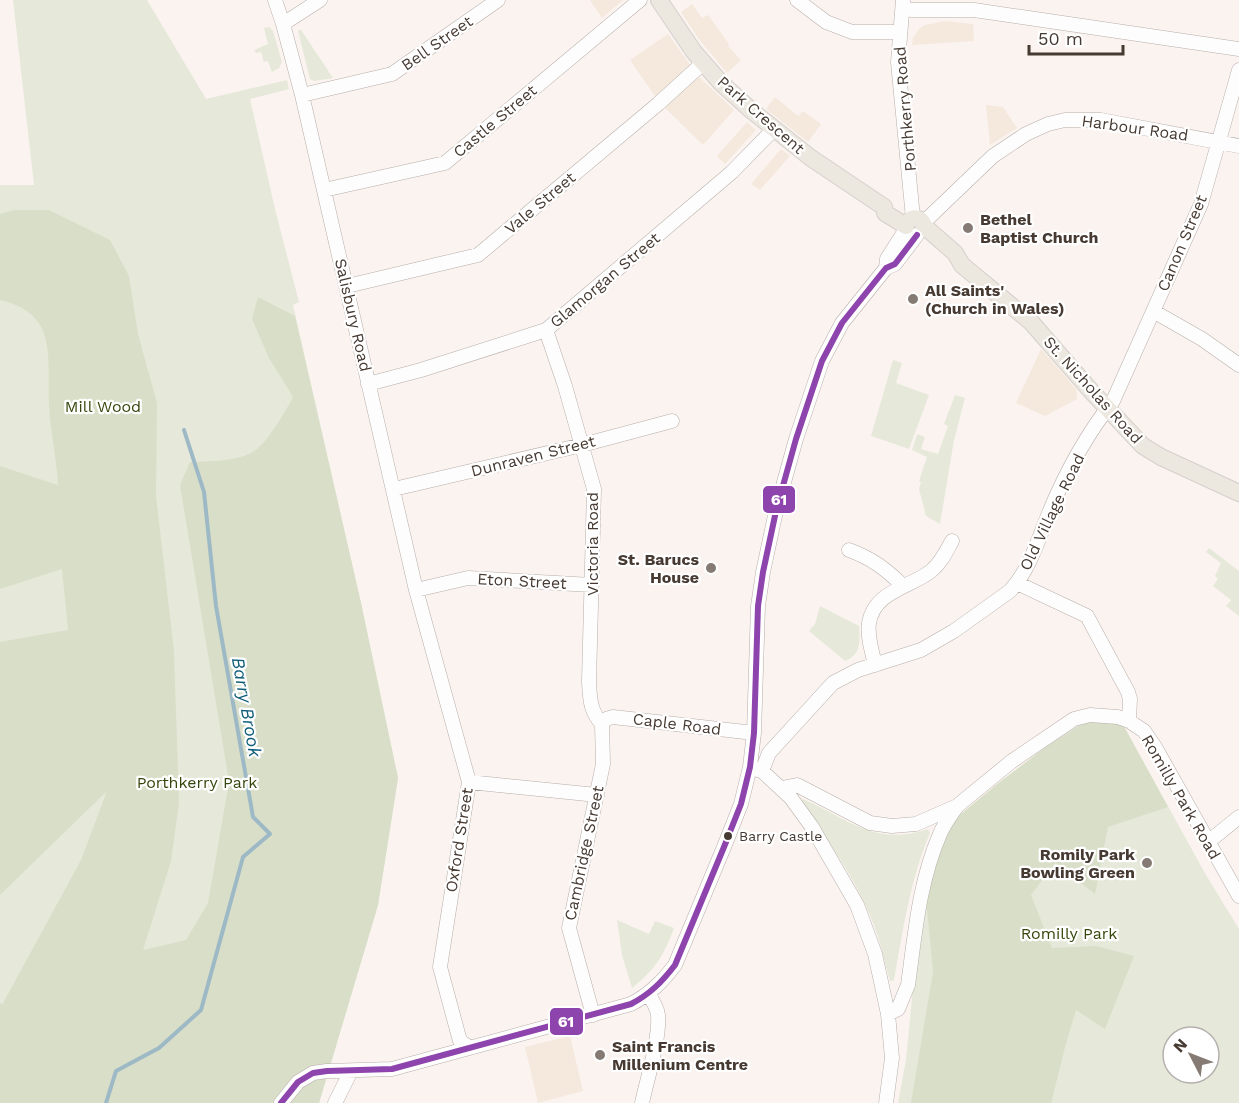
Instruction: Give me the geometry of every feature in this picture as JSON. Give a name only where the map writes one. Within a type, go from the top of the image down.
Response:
[{"type":"main road","name":"Park Crescent","points":[[659,0],[684,38],[721,83],[811,158],[884,207],[890,205],[915,226]]},
{"type":"main road","name":"St. Nicholas Road","points":[[915,226],[955,253],[962,264],[1031,322],[1107,409],[1150,452],[1239,493]]},
{"type":"street","name":"Salisbury Road","points":[[275,0],[302,95],[416,590],[428,631]]},
{"type":"street","points":[[283,24],[320,0]]},
{"type":"street","name":"Bell Street","points":[[302,95],[392,74],[498,0]]},
{"type":"street","name":"Castle Street","points":[[324,190],[445,162],[640,0]]},
{"type":"street","points":[[797,0],[826,22],[852,32],[900,32]]},
{"type":"street","points":[[903,4],[911,9],[974,10],[1239,49]]},
{"type":"street","name":"Porthkerry Road","points":[[903,4],[897,62],[915,226]]},
{"type":"street","name":"Vale Street","points":[[347,286],[477,255],[658,104],[703,63]]},
{"type":"street","name":"Canon Street","points":[[1107,409],[1113,401],[1200,204],[1239,70]]},
{"type":"street","name":"Harbour Road","points":[[756,769],[754,733],[758,606],[776,511],[796,439],[815,378],[842,323],[886,268],[895,264],[915,226],[993,156],[1026,134],[1048,124],[1065,120],[1101,120],[1239,146]]},
{"type":"street","name":"Glamorgan Street","points":[[368,384],[421,370],[546,330],[732,172],[774,129]]},
{"type":"street","points":[[1153,311],[1202,339],[1239,365]]},
{"type":"street","name":"Victoria Road","points":[[546,330],[565,386],[594,489],[590,705],[594,715],[602,724]]},
{"type":"street","name":"Old Village Road","points":[[756,769],[832,683],[875,664],[921,650],[954,631],[1010,591],[1017,583],[1037,544],[1068,472],[1107,409]]},
{"type":"street","name":"Dunraven Street","points":[[394,489],[582,445],[672,421]]},
{"type":"street","points":[[875,664],[869,634],[871,615],[885,598],[902,585],[933,570],[952,541]]},
{"type":"street","points":[[849,550],[885,568],[902,585]]},
{"type":"street","name":"Eton Street","points":[[416,590],[468,578],[592,585]]},
{"type":"street","points":[[1017,583],[1087,616],[1128,692],[1129,721]]},
{"type":"street","name":"Oxford Street","points":[[428,631],[469,782],[440,967],[460,1041],[469,1047]]},
{"type":"street","name":"Romilly Park Road","points":[[782,788],[797,785],[870,823],[892,826],[916,824],[957,806],[1012,761],[1074,719],[1105,714],[1129,721],[1144,731],[1239,896]]},
{"type":"street","name":"Caple Road","points":[[602,724],[606,719],[613,717],[754,733]]},
{"type":"street","name":"Cambridge Street","points":[[593,1015],[569,928],[603,764],[602,724]]},
{"type":"street","points":[[281,1103],[298,1082],[312,1073],[392,1068],[593,1015],[631,1004],[648,994],[663,981],[675,965],[756,769],[782,788],[812,827],[857,905],[875,954],[888,1014],[892,1058],[886,1103]]},
{"type":"street","points":[[469,782],[597,795]]},
{"type":"street","name":"Romilly Park Road","points":[[888,1014],[898,1010],[904,998],[908,985],[920,896],[928,864],[940,831],[957,806]]},
{"type":"street","points":[[1208,842],[1239,817]]},
{"type":"street","points":[[642,1103],[657,1030],[658,1014],[648,994]]},
{"type":"street","points":[[335,1103],[351,1071]]},
{"type":"shaded area","points":[[590,0],[623,0],[602,18]]},
{"type":"shaded area","points":[[692,4],[702,18],[708,15],[729,44],[728,46],[741,60],[727,73],[698,38],[681,12]]},
{"type":"shaded area","points":[[945,21],[973,24],[974,41],[912,45],[913,38],[920,28]]},
{"type":"shaded area","points":[[668,34],[699,77],[734,110],[703,145],[659,102],[630,60]]},
{"type":"shaded area","points":[[775,97],[798,116],[803,111],[821,124],[808,142],[766,109]]},
{"type":"shaded area","points":[[986,105],[1003,107],[1017,128],[990,145]]},
{"type":"shaded area","points":[[747,122],[756,130],[725,164],[717,156]]},
{"type":"shaded area","points":[[781,149],[790,156],[760,190],[751,184]]},
{"type":"shaded area","points":[[1041,349],[1076,389],[1077,399],[1045,416],[1016,403]]},
{"type":"shaded area","points":[[570,1036],[583,1091],[538,1103],[525,1047]]},
{"type":"green space","name":"Porthkerry Park","points":[[13,0],[147,0],[206,99],[287,80],[289,89],[250,99],[299,302],[293,305],[361,603],[398,778],[378,905],[319,1103],[0,1103],[0,185],[34,185]]},
{"type":"green space","points":[[269,27],[273,31],[282,62],[279,68],[272,72],[268,61],[264,62],[261,52],[256,53],[254,50],[268,44],[264,28]]},
{"type":"green space","points":[[299,30],[333,78],[314,81],[310,79]]},
{"type":"green space","name":"Porthkerry Park","points":[[14,210],[49,210],[110,240],[129,276],[138,334],[157,403],[156,496],[174,651],[179,803],[171,861],[143,950],[186,940],[208,903],[229,782],[180,485],[190,462],[244,456],[257,449],[275,428],[293,397],[269,358],[252,319],[258,297],[295,316],[361,603],[398,778],[378,905],[319,1103],[0,1103],[0,1002],[2,1005],[81,860],[107,791],[0,895],[0,642],[68,630],[62,569],[0,589],[0,466],[58,485],[50,415],[46,340],[41,327],[32,315],[19,306],[0,300],[0,214]]},
{"type":"green space","points":[[893,360],[902,363],[896,383],[929,395],[909,449],[871,436]]},
{"type":"green space","points":[[955,395],[965,398],[954,440],[940,524],[926,516],[919,489],[921,482],[919,481],[927,457],[912,450],[917,434],[925,437],[921,449],[938,454],[948,426],[944,424]]},
{"type":"green space","points":[[1209,548],[1239,571],[1239,616],[1226,606],[1231,600],[1213,586],[1218,579],[1215,576],[1221,563],[1206,552]]},
{"type":"green space","points":[[820,606],[859,626],[857,652],[845,661],[809,631],[815,624]]},
{"type":"green space","points":[[1100,716],[1121,721],[1168,807],[1108,827],[1095,894],[1055,863],[1031,895],[1052,948],[1096,946],[1134,956],[1105,1029],[1076,1010],[1051,1103],[911,1103],[933,972],[926,898],[934,860],[956,818],[1046,747],[1080,725]]},
{"type":"green space","name":"Romilly Park","points":[[1121,721],[1206,875],[1239,929],[1239,1103],[898,1103],[906,1060],[914,977],[926,898],[996,785],[1046,747],[1080,725]]},
{"type":"green space","points":[[803,799],[877,833],[909,834],[928,829],[930,833],[912,887],[894,980],[890,981],[877,933],[857,887],[801,802]]},
{"type":"green space","points":[[617,920],[649,934],[655,921],[674,928],[658,961],[632,988],[622,955]]},
{"type":"waterway","name":"Barry Brook","points":[[106,1103],[116,1071],[159,1048],[201,1010],[243,857],[270,834],[253,817],[216,606],[204,492],[184,430]]},
{"type":"transit line","name":"61","points":[[281,1103],[298,1082],[313,1073],[392,1069],[631,1004],[655,987],[675,965],[741,804],[750,767],[754,733],[758,606],[776,511],[796,439],[822,361],[842,323],[886,268],[895,264],[917,235]]},
{"type":"place","name":"Bethel Baptist Church","points":[[968,228]]},
{"type":"place","name":"All Saints' (Church in Wales)","points":[[913,299]]},
{"type":"place","name":"St. Barucs House","points":[[711,568]]},
{"type":"place","name":"Barry Castle","points":[[728,836]]},
{"type":"place","name":"Romily Park Bowling Green","points":[[1147,863]]},
{"type":"place","name":"Saint Francis Millenium Centre","points":[[600,1055]]},
{"type":"park label","name":"Mill Wood","points":[[103,406]]}]
